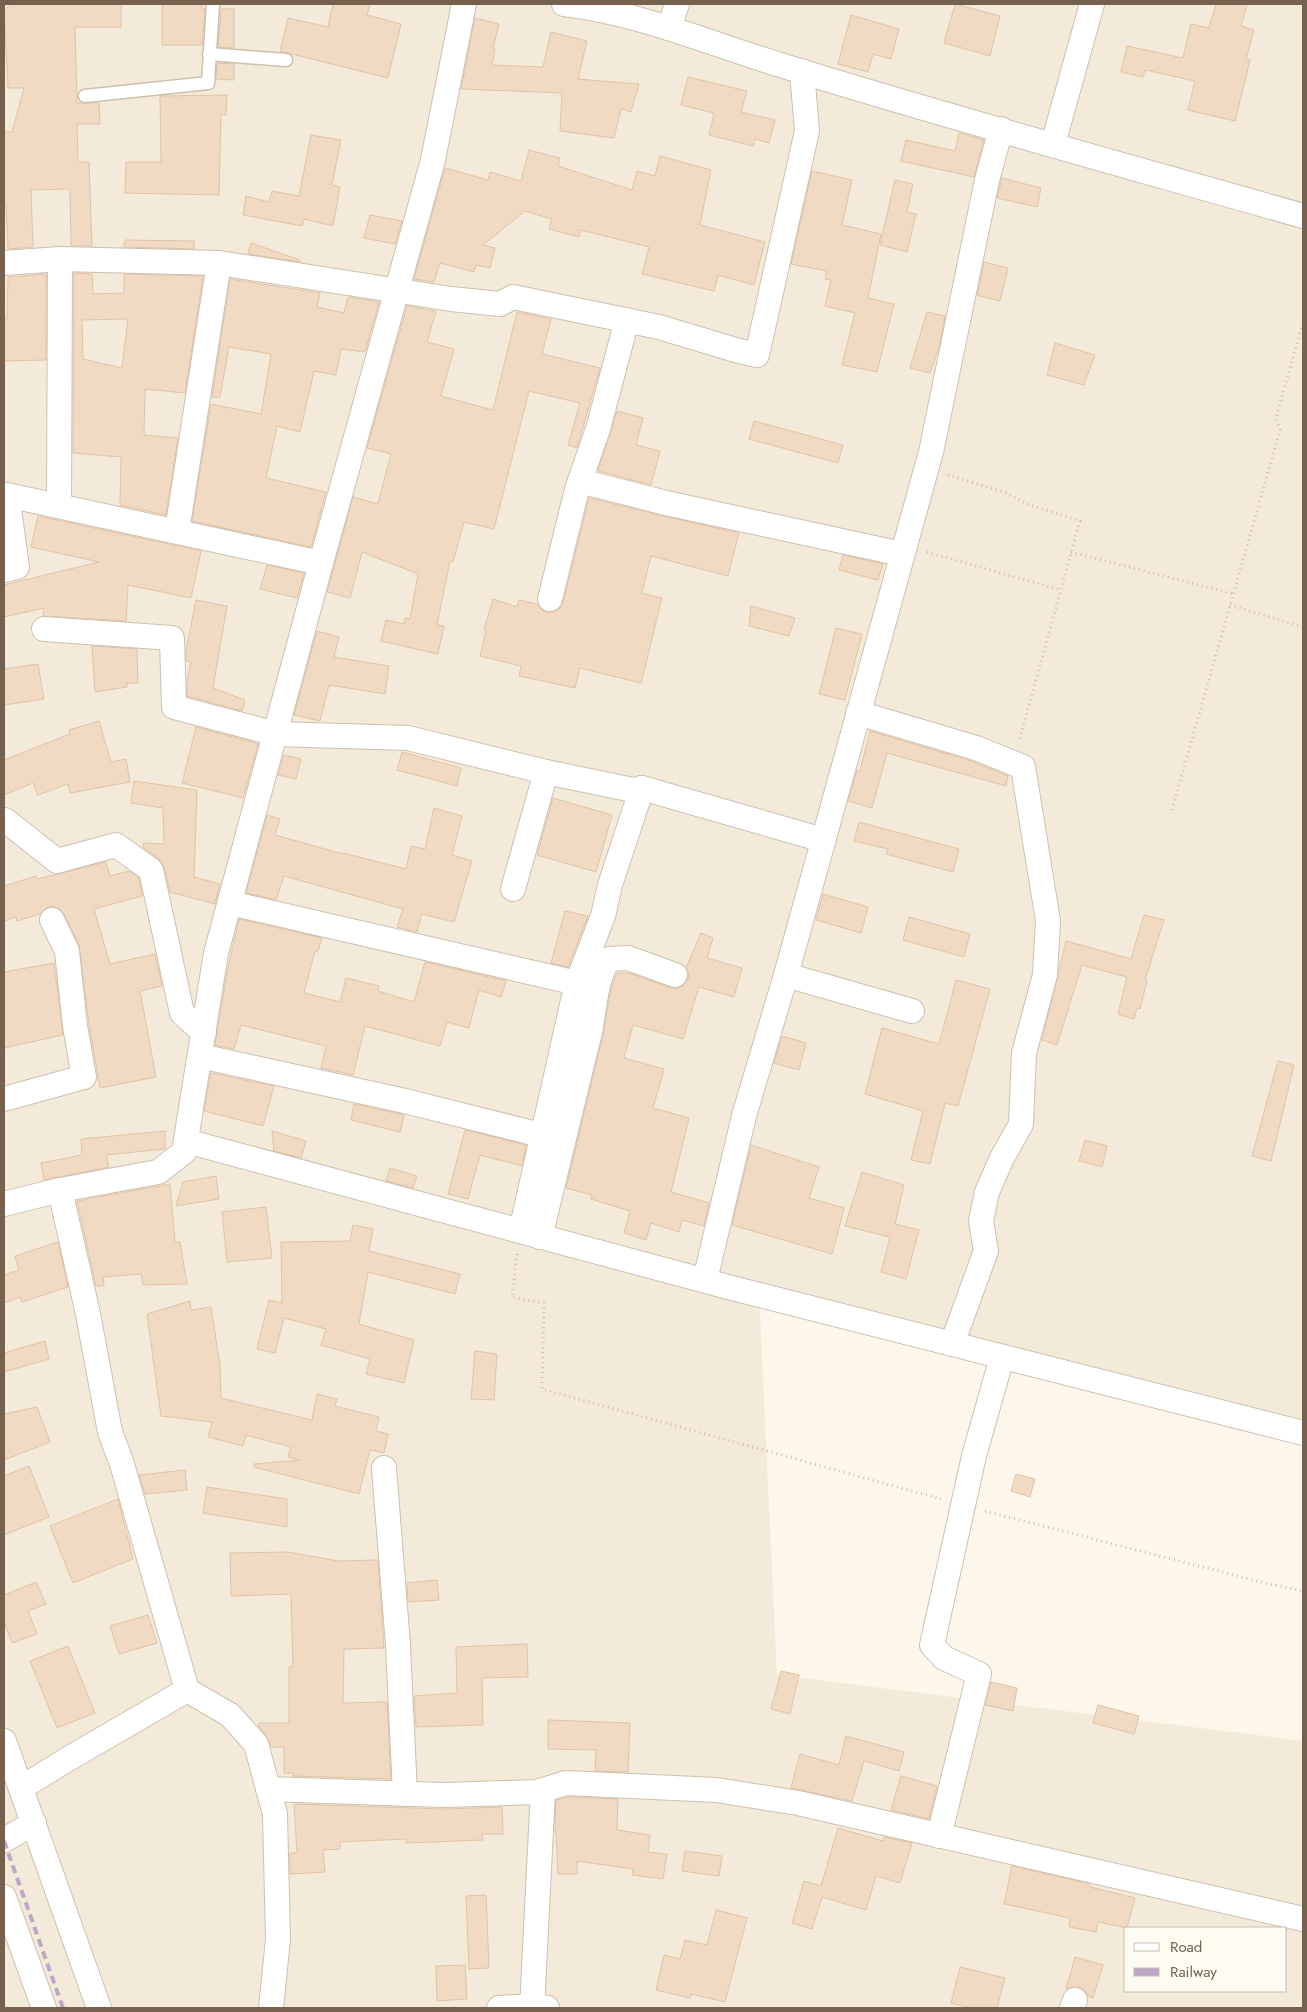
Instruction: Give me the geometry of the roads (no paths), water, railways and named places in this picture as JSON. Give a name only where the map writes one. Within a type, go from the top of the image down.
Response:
[{"type":"street","points":[[4,1204],[60,1190],[158,1172],[184,1152],[216,953],[433,160],[464,4]]},
{"type":"street","points":[[564,4],[644,20],[802,71],[1303,216]]},
{"type":"street","points":[[669,28],[677,4]]},
{"type":"street","points":[[1053,144],[1092,4]]},
{"type":"street","points":[[4,263],[60,260],[165,260],[219,263],[451,299],[500,304],[514,297],[659,327],[757,355],[807,131],[802,71]]},
{"type":"street","points":[[705,1280],[744,1116],[786,976],[926,468],[987,180],[1001,129]]},
{"type":"street","points":[[58,506],[60,260]]},
{"type":"street","points":[[177,531],[219,263]]},
{"type":"street","points":[[550,598],[580,481],[598,428],[627,320]]},
{"type":"street","points":[[580,481],[666,503],[903,550]]},
{"type":"street","points":[[4,570],[17,567],[7,495],[321,564]]},
{"type":"street","points":[[44,629],[172,638],[174,707],[276,734],[408,738],[546,772],[633,790],[642,788],[823,840]]},
{"type":"street","points":[[858,712],[976,748],[1024,767],[1048,921],[1045,975],[1024,1053],[1021,1124],[986,1192],[981,1221],[986,1251],[952,1344]]},
{"type":"street","points":[[513,889],[546,772]]},
{"type":"street","points":[[530,1234],[541,1135],[577,984],[603,916],[610,885],[642,788]]},
{"type":"street","points":[[5,820],[58,861],[116,845],[151,870],[182,1013],[204,1033]]},
{"type":"street","points":[[230,903],[577,984]]},
{"type":"street","points":[[4,1099],[84,1077],[75,1026],[67,952],[52,920]]},
{"type":"street","points":[[530,1234],[595,1011],[601,970],[608,959],[628,958],[676,975]]},
{"type":"street","points":[[786,976],[912,1011]]},
{"type":"street","points":[[200,1056],[405,1101],[541,1135]]},
{"type":"street","points":[[186,1141],[705,1280],[1303,1433]]},
{"type":"street","points":[[60,1190],[88,1314],[110,1432],[122,1464],[186,1690],[230,1715],[256,1744],[275,1814],[278,1939],[271,2008]]},
{"type":"street","points":[[939,1836],[979,1674],[944,1658],[932,1644],[963,1505],[1002,1356]]},
{"type":"street","points":[[384,1468],[398,1645],[404,1794]]},
{"type":"street","points":[[22,1788],[186,1690]]},
{"type":"street","points":[[4,1741],[98,2008]]},
{"type":"street","points":[[268,1789],[444,1795],[537,1792],[566,1783],[717,1790],[798,1803],[1303,1919]]},
{"type":"street","points":[[499,2008],[537,2008],[543,1790]]},
{"type":"street","points":[[4,1840],[34,1823]]},
{"type":"street","points":[[4,1897],[44,2008]]},
{"type":"lane","points":[[85,96],[208,83],[212,4]]},
{"type":"lane","points":[[209,54],[286,60]]},
{"type":"railway","points":[[4,1841],[63,2008]]}]
